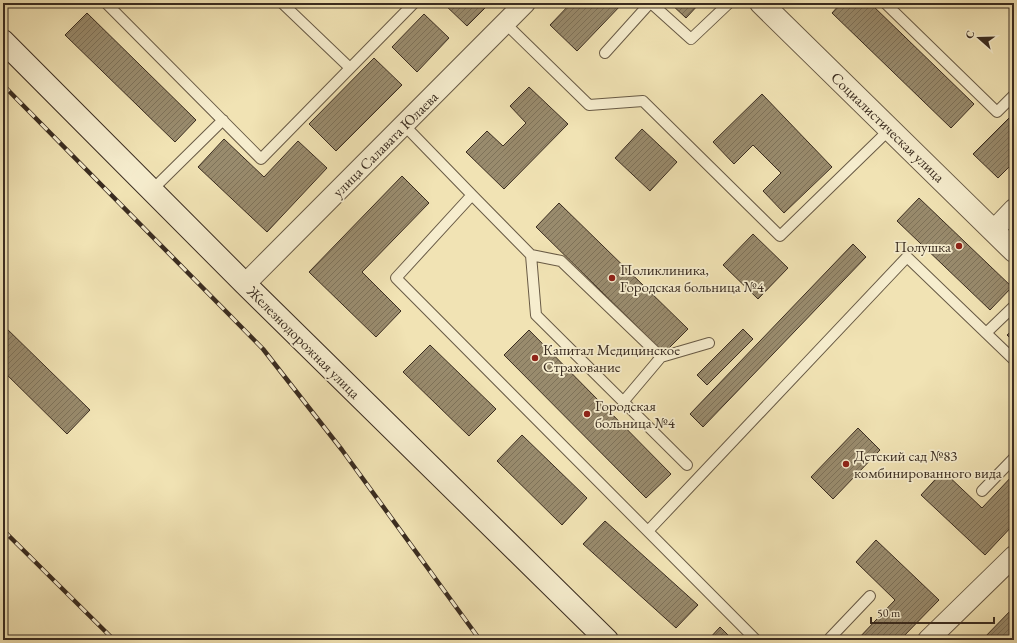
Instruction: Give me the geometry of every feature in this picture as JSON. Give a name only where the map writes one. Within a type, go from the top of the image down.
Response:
[{"type":"main road","name":"Социалистическая улица","points":[[761,3],[1014,251]]},
{"type":"main road","name":"Железнодорожная улица","points":[[3,41],[245,284],[607,640]]},
{"type":"street","name":"улица Салавата Юлаева","points":[[245,284],[525,3]]},
{"type":"street","points":[[993,230],[1014,209]]},
{"type":"street","points":[[928,640],[1014,556]]},
{"type":"lane","points":[[106,3],[261,159],[414,3]]},
{"type":"lane","points":[[282,3],[350,68]]},
{"type":"lane","points":[[605,53],[651,3],[691,40],[729,3]]},
{"type":"lane","points":[[885,3],[997,112],[1014,95]]},
{"type":"lane","points":[[505,24],[589,105],[643,101],[780,236],[890,129]]},
{"type":"lane","points":[[152,190],[223,120]]},
{"type":"lane","points":[[404,125],[531,255],[561,261],[661,357]]},
{"type":"lane","points":[[472,195],[396,278],[756,640]]},
{"type":"lane","points":[[531,255],[536,314],[687,465]]},
{"type":"lane","points":[[648,531],[906,257],[1014,360]]},
{"type":"lane","points":[[986,333],[1014,306]]},
{"type":"lane","points":[[623,402],[661,357],[709,344]]},
{"type":"lane","points":[[982,491],[1014,458]]},
{"type":"lane","points":[[830,639],[870,596]]},
{"type":"building","points":[[443,3],[490,3],[467,26]]},
{"type":"building","points":[[571,3],[623,3],[577,51],[550,25]]},
{"type":"building","points":[[670,3],[700,3],[686,18]]},
{"type":"building","points":[[841,3],[870,3],[974,104],[951,128],[832,13]]},
{"type":"building","points":[[87,13],[196,120],[175,142],[65,35]]},
{"type":"building","points":[[424,14],[449,38],[417,72],[392,47]]},
{"type":"building","points":[[374,58],[402,85],[336,151],[309,124]]},
{"type":"building","points":[[529,87],[568,124],[504,189],[466,152],[487,131],[503,146],[526,123],[510,106]]},
{"type":"building","points":[[762,94],[832,167],[784,213],[763,191],[781,173],[753,145],[734,164],[713,142]]},
{"type":"building","points":[[1014,113],[1014,162],[998,178],[973,154]]},
{"type":"building","points":[[642,129],[677,162],[650,191],[615,158]]},
{"type":"building","points":[[224,139],[264,177],[298,141],[327,168],[267,232],[198,167]]},
{"type":"building","points":[[402,176],[429,203],[362,272],[401,311],[376,337],[309,272]]},
{"type":"building","points":[[919,198],[1012,287],[990,310],[897,221]]},
{"type":"building","name":"Поликлиника, Городская больница №4","points":[[559,203],[688,329],[664,353],[536,227]]},
{"type":"building","points":[[753,234],[788,268],[758,299],[723,265]]},
{"type":"building","points":[[853,244],[866,257],[703,427],[690,414]]},
{"type":"building","points":[[3,325],[90,410],[67,434],[3,371]]},
{"type":"building","points":[[743,329],[753,339],[707,385],[697,375]]},
{"type":"building","points":[[1014,329],[1014,342],[1007,335]]},
{"type":"building","name":"Городская больница №4","points":[[529,330],[671,474],[646,498],[504,355]]},
{"type":"building","points":[[430,345],[496,409],[469,436],[403,372]]},
{"type":"building","name":"Детский сад №83 комбинированного вида","points":[[858,428],[880,450],[833,499],[811,477]]},
{"type":"building","points":[[522,435],[587,498],[562,525],[497,461]]},
{"type":"building","points":[[943,471],[982,508],[1014,474],[1014,524],[985,555],[921,495]]},
{"type":"building","points":[[605,521],[698,605],[676,628],[583,544]]},
{"type":"building","points":[[876,540],[939,600],[900,640],[857,640],[895,600],[856,562]]},
{"type":"building","points":[[1014,607],[1014,640],[982,640]]},
{"type":"building","points":[[720,627],[733,640],[708,640]]},
{"type":"railway","points":[[3,85],[263,349],[342,450],[480,640]]},
{"type":"railway","points":[[3,530],[114,640]]},
{"type":"place","name":"Полушка","points":[[959,246]]},
{"type":"place","name":"Поликлиника, Городская больница №4","points":[[612,278]]},
{"type":"place","name":"Капитал Медицинское Страхование","points":[[535,358]]},
{"type":"place","name":"Городская больница №4","points":[[587,414]]},
{"type":"place","name":"Детский сад №83 комбинированного вида","points":[[846,464]]}]
